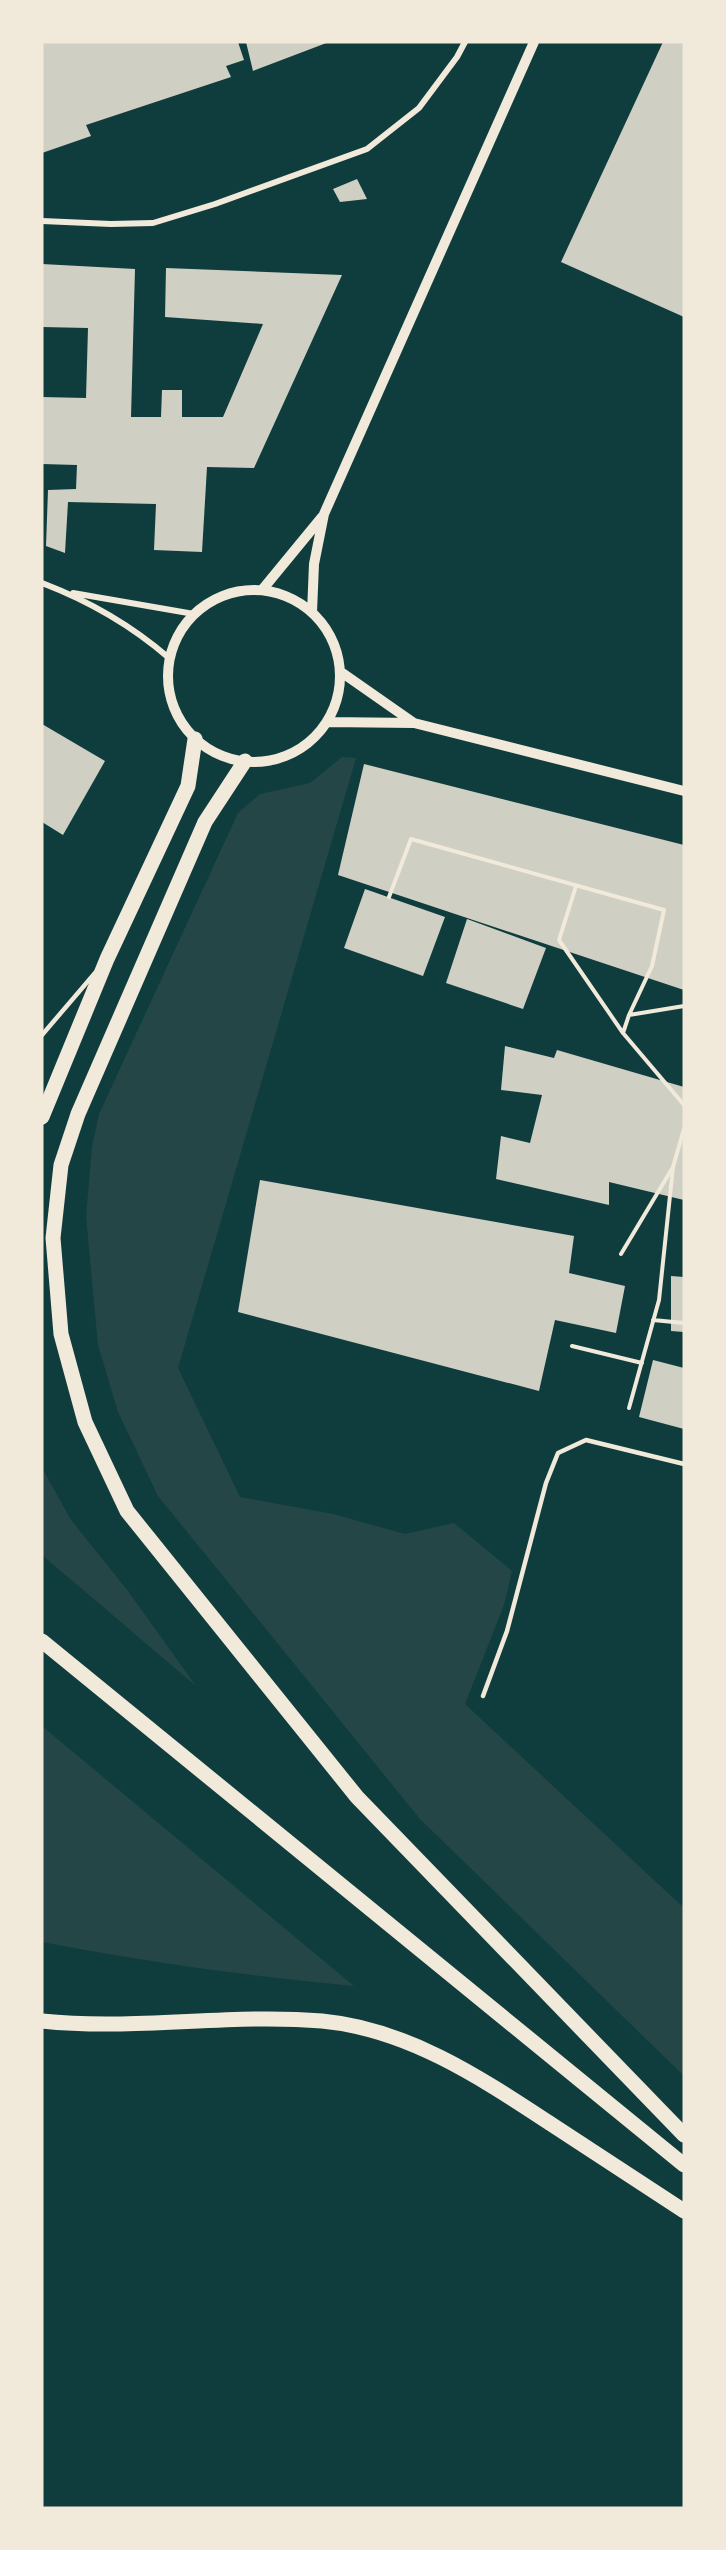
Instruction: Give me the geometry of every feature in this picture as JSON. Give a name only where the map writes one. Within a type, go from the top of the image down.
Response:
[{"type":"main road","points":[[42,1117],[107,959],[188,786],[195,739]]},
{"type":"main road","points":[[245,761],[205,822],[78,1114],[61,1165],[53,1238],[61,1334],[85,1422],[127,1511],[357,1797],[684,2134]]},
{"type":"main road","points":[[42,1641],[684,2165]]},
{"type":"main road","points":[[42,2021],[85,2026],[269,2019],[325,2022],[393,2036],[470,2071],[684,2211]]},
{"type":"street","points":[[42,221],[111,225],[153,223],[215,204],[367,149],[419,108],[457,57],[465,42]]},
{"type":"street","points":[[312,612],[314,564],[324,514],[534,42]]},
{"type":"street","points":[[262,590],[324,514]]},
{"type":"street","points":[[42,582],[66,592],[135,629],[169,658]]},
{"type":"street","points":[[262,590],[297,601],[312,612],[327,629],[337,649],[341,672],[338,698],[327,722],[312,740],[292,753],[269,761],[245,761],[210,750],[195,739],[177,715],[168,687],[169,658],[178,634],[194,614],[214,599],[237,591],[262,590]]},
{"type":"street","points":[[66,592],[194,614]]},
{"type":"street","points":[[341,672],[414,723]]},
{"type":"street","points":[[327,722],[414,723],[684,791]]},
{"type":"lane","points":[[42,1035],[107,959]]},
{"type":"lane","points":[[483,1695],[507,1631],[546,1483],[558,1454],[586,1440],[684,1464]]},
{"type":"path","points":[[389,897],[411,839],[664,910],[652,966],[623,1033]]},
{"type":"path","points":[[576,886],[559,940],[623,1033],[684,1105]]},
{"type":"path","points":[[629,1015],[684,1006]]},
{"type":"path","points":[[629,1408],[659,1300],[673,1167],[684,1129]]},
{"type":"path","points":[[621,1254],[673,1167]]},
{"type":"path","points":[[653,1320],[684,1323]]},
{"type":"path","points":[[572,1346],[642,1363]]},
{"type":"shaded area","points":[[342,757],[356,758],[178,1368],[240,1497],[333,1514],[405,1534],[454,1523],[512,1571],[504,1605],[465,1704],[684,1908],[684,2076],[420,1819],[158,1496],[118,1412],[98,1345],[86,1216],[92,1147],[99,1114],[238,813],[260,794],[310,783]]},
{"type":"shaded area","points":[[42,1468],[71,1520],[128,1591],[196,1686],[42,1555]]},
{"type":"shaded area","points":[[42,1726],[354,1986],[197,1968],[42,1942]]},
{"type":"building","points":[[42,42],[238,42],[244,60],[226,66],[231,77],[86,125],[91,136],[42,153]]},
{"type":"building","points":[[246,42],[329,42],[253,71]]},
{"type":"building","points":[[663,42],[684,42],[684,317],[561,262]]},
{"type":"building","points":[[357,179],[367,199],[340,202],[333,189]]},
{"type":"building","points":[[42,264],[135,269],[131,417],[161,417],[162,390],[182,390],[182,417],[223,417],[263,324],[165,317],[166,268],[342,275],[254,468],[207,467],[202,552],[154,550],[156,504],[68,502],[65,553],[46,546],[48,490],[76,489],[77,465],[42,464],[42,397],[86,398],[88,328],[42,327]]},
{"type":"building","points":[[42,724],[105,761],[63,835],[42,822]]},
{"type":"building","points":[[364,764],[684,845],[684,990],[338,875]]},
{"type":"building","points":[[365,889],[445,917],[423,976],[344,948]]},
{"type":"building","points":[[467,919],[546,948],[523,1009],[446,983]]},
{"type":"building","points":[[505,1046],[554,1058],[557,1050],[684,1087],[684,1200],[609,1182],[609,1205],[496,1179],[501,1136],[530,1143],[542,1095],[501,1090]]},
{"type":"building","points":[[260,1180],[574,1236],[569,1273],[625,1286],[616,1333],[555,1320],[539,1391],[238,1312]]},
{"type":"building","points":[[671,1276],[684,1277],[684,1332],[671,1331]]},
{"type":"building","points":[[653,1360],[684,1368],[684,1429],[639,1417]]}]
